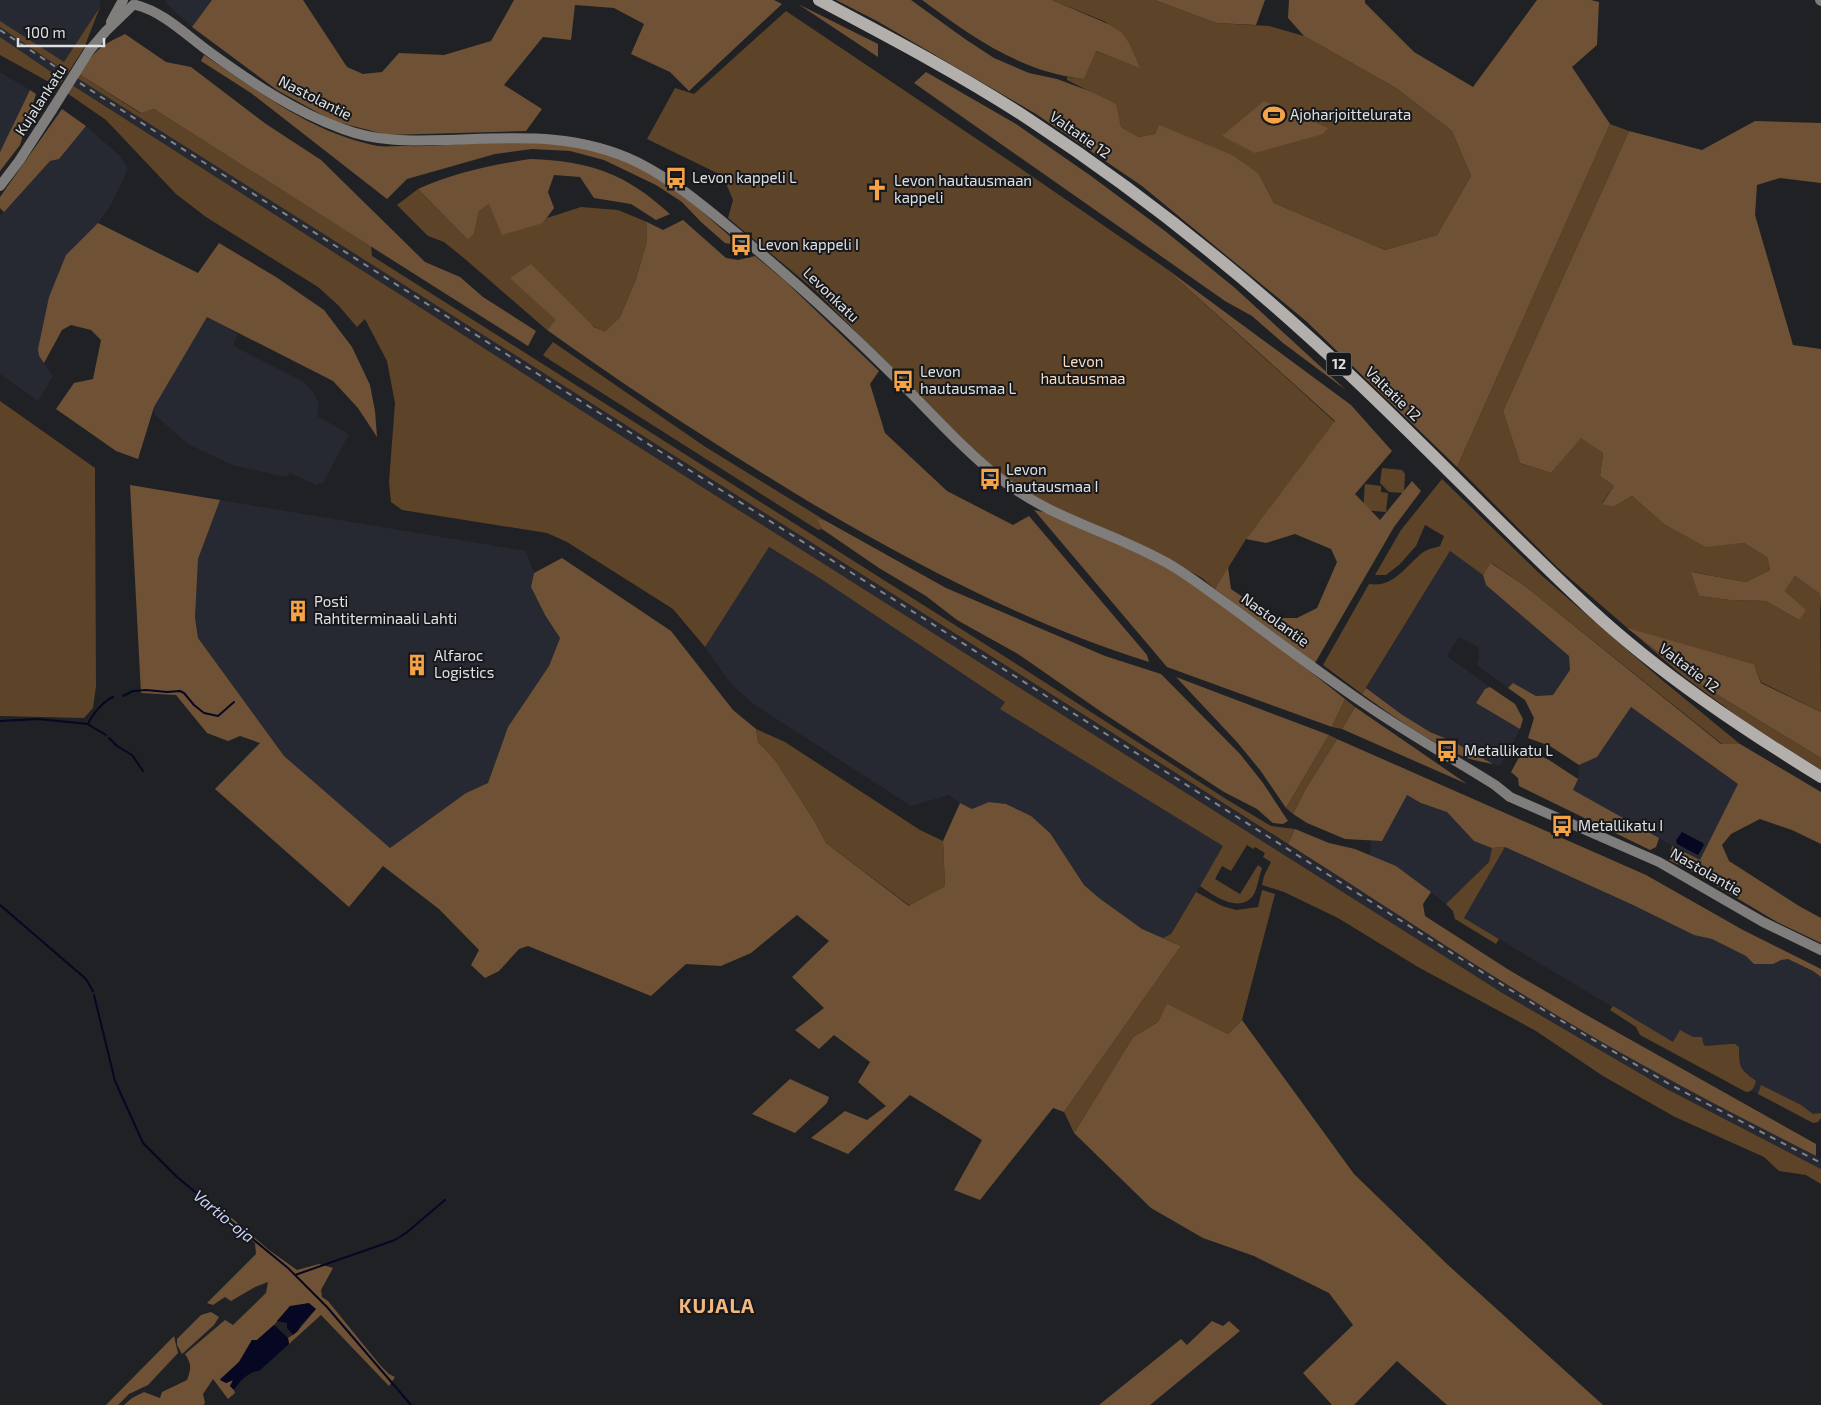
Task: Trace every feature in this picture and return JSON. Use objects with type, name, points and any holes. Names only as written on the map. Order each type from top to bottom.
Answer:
[{"type":"highway","name":"Valtatie 12","points":[[819,0],[921,54],[1030,120],[1136,194],[1182,229],[1262,295],[1316,343],[1590,609],[1684,685],[1773,748],[1821,778]]},
{"type":"main road","name":"Nastolantie","points":[[149,0],[167,20]]},
{"type":"main road","name":"Nastolantie","points":[[132,2],[167,20],[227,64],[283,100],[309,115],[347,131],[384,140],[408,141],[531,137]]},
{"type":"main road","name":"Kujalankatu","points":[[0,185],[19,161],[89,52],[132,2]]},
{"type":"main road","name":"Levonkatu","points":[[531,137],[582,143],[623,156],[659,173],[701,203],[794,281],[974,456],[998,477],[1028,498]]},
{"type":"main road","name":"Nastolantie","points":[[1028,498],[1169,564],[1192,578],[1367,705],[1495,785],[1510,797],[1659,862],[1763,922],[1821,950]]},
{"type":"shaded area","points":[[0,0],[100,0],[100,7],[64,63],[0,21]]},
{"type":"shaded area","points":[[165,0],[212,0],[192,27]]},
{"type":"shaded area","points":[[212,0],[303,0],[347,67],[363,74],[382,72],[399,53],[444,55],[491,41],[514,0],[774,0],[782,4],[689,91],[670,72],[631,54],[644,24],[614,8],[575,5],[571,40],[543,37],[504,85],[542,109],[526,131],[388,135],[333,121],[277,90],[192,27]]},
{"type":"shaded area","points":[[836,0],[911,0],[994,58],[1029,73],[1057,79],[1092,92],[1116,104],[1121,127],[1139,137],[1155,134],[1159,125],[1232,155],[1259,174],[1274,203],[1385,250],[1437,235],[1471,176],[1452,131],[1396,88],[1304,36],[1288,18],[1289,0],[1365,0],[1365,3],[1414,52],[1473,87],[1537,0],[1591,0],[1599,2],[1597,45],[1572,67],[1610,124],[1457,467],[1306,321],[1142,186],[1036,114],[877,21]]},
{"type":"shaded area","points":[[922,0],[1052,0],[1106,23],[1121,32],[1129,43],[1140,68],[1096,51],[1084,79],[1039,69],[998,51]]},
{"type":"shaded area","points":[[1155,0],[1265,0],[1256,25],[1216,23]]},
{"type":"shaded area","points":[[798,4],[878,44],[878,57]]},
{"type":"shaded area","points":[[0,27],[68,73],[63,80],[0,37]]},
{"type":"shaded area","points":[[125,34],[166,62],[191,67],[266,124],[321,160],[425,262],[460,277],[483,297],[536,331],[528,346],[154,109],[141,113],[79,74],[89,59],[99,49]]},
{"type":"shaded area","points":[[204,55],[287,110],[331,132],[354,140],[378,146],[427,146],[506,142],[563,144],[596,151],[619,159],[661,180],[698,208],[735,241],[731,244],[725,243],[682,202],[656,185],[604,160],[570,151],[532,149],[495,154],[407,179],[387,199],[251,93],[201,61]]},
{"type":"shaded area","points":[[0,72],[30,90],[1,150],[0,150]]},
{"type":"shaded area","points":[[926,72],[1016,124],[1091,176],[1165,231],[1235,288],[1346,390],[1283,343],[1252,316],[1225,301],[914,83]]},
{"type":"shaded area","points":[[77,78],[1498,978],[1625,1055],[1821,1159],[1821,1169],[1665,1088],[1504,994],[612,430],[72,85]]},
{"type":"shaded area","points":[[30,90],[36,94],[20,145],[0,171],[0,152]]},
{"type":"shaded area","points":[[1264,101],[1328,128],[1323,134],[1255,153],[1222,136]]},
{"type":"shaded area","points":[[62,109],[86,126],[59,159],[50,161],[4,212],[0,208],[0,197]]},
{"type":"shaded area","points":[[1755,121],[1821,123],[1821,183],[1780,178],[1757,185],[1755,215],[1793,345],[1821,349],[1821,611],[1820,594],[1795,576],[1785,591],[1806,610],[1799,620],[1766,601],[1730,600],[1699,596],[1691,572],[1746,582],[1770,570],[1767,557],[1744,543],[1706,547],[1665,525],[1632,496],[1613,507],[1602,504],[1614,486],[1600,476],[1603,453],[1581,438],[1551,473],[1520,463],[1503,411],[1629,131],[1702,150]]},
{"type":"shaded area","points":[[86,126],[120,156],[128,169],[112,203],[98,223],[66,255],[39,356],[53,376],[38,401],[0,374],[0,216],[50,161],[59,159]]},
{"type":"shaded area","points":[[530,159],[589,166],[606,172],[638,188],[670,214],[656,220],[631,204],[594,198],[580,177],[554,175],[548,192],[554,208],[543,223],[502,235],[489,204],[479,211],[474,234],[468,240],[418,189],[472,170]]},
{"type":"shaded area","points":[[683,220],[726,258],[738,260],[755,256],[784,280],[879,371],[870,384],[885,433],[947,491],[1013,525],[1029,516],[1147,655],[1149,662],[1060,630],[973,591],[888,547],[806,500],[675,417],[547,330],[556,320],[510,278],[531,264],[594,327],[605,332],[620,317],[636,279],[647,241],[647,222],[663,230]]},
{"type":"shaded area","points":[[98,223],[198,273],[219,243],[276,277],[324,310],[352,347],[370,385],[377,437],[358,408],[333,381],[207,317],[154,407],[138,459],[116,451],[56,409],[74,383],[93,379],[101,340],[91,330],[71,325],[62,330],[44,363],[39,356],[38,349],[49,297],[66,255]]},
{"type":"shaded area","points":[[1164,267],[1351,405],[1392,451],[1355,494],[1380,520],[1412,481],[1421,491],[1394,527],[1315,663],[1215,589],[1228,567],[1231,589],[1274,618],[1297,618],[1317,608],[1337,562],[1331,549],[1295,534],[1266,543],[1246,539],[1335,421]]},
{"type":"shaded area","points":[[206,316],[238,334],[234,346],[305,383],[313,392],[319,404],[317,416],[349,434],[323,483],[316,485],[290,473],[286,477],[232,465],[188,444],[155,415],[154,407]]},
{"type":"shaded area","points":[[130,485],[220,500],[198,559],[195,618],[198,638],[284,756],[390,848],[466,793],[488,783],[508,727],[549,666],[560,638],[545,615],[531,587],[534,573],[562,558],[671,631],[733,710],[756,729],[758,742],[775,760],[815,822],[826,843],[909,906],[945,886],[943,841],[960,803],[972,809],[989,802],[1006,804],[1031,816],[1050,833],[1084,885],[1099,898],[1142,929],[1181,946],[1064,1112],[1053,1108],[980,1200],[954,1190],[982,1140],[910,1095],[848,1154],[811,1138],[845,1111],[867,1120],[886,1106],[858,1082],[870,1062],[834,1035],[819,1049],[795,1030],[824,1008],[792,977],[829,941],[797,915],[751,953],[721,966],[686,964],[651,996],[528,946],[519,949],[499,971],[485,978],[471,965],[479,950],[439,909],[383,866],[349,907],[215,789],[260,743],[240,736],[228,741],[207,733],[176,695],[141,693]]},
{"type":"shaded area","points":[[220,500],[526,551],[534,573],[531,587],[545,615],[560,638],[549,666],[508,727],[488,783],[466,793],[390,848],[284,756],[198,638],[195,618],[198,559]]},
{"type":"shaded area","points":[[1034,510],[1053,514],[1167,567],[1267,637],[1345,699],[1332,727],[1167,667]]},
{"type":"shaded area","points":[[817,519],[826,521],[946,588],[1105,656],[1161,674],[1240,754],[1263,783],[1288,821],[1283,824],[1273,823],[1257,809],[1224,792],[1103,713],[1018,654],[957,620],[926,596],[879,568],[822,529]]},
{"type":"shaded area","points":[[768,547],[821,579],[1005,702],[1001,709],[1224,846],[1171,934],[1163,938],[1142,929],[1099,898],[1084,885],[1050,833],[1031,816],[1006,804],[989,802],[972,809],[948,794],[911,806],[752,703],[731,684],[705,647]]},
{"type":"shaded area","points":[[1450,551],[1483,575],[1486,585],[1569,656],[1570,670],[1553,695],[1536,696],[1513,683],[1508,688],[1477,665],[1479,657],[1478,647],[1459,637],[1447,656],[1490,687],[1485,689],[1476,703],[1520,729],[1500,766],[1452,741],[1430,732],[1401,714],[1366,688]]},
{"type":"shaded area","points":[[1491,563],[1525,586],[1721,744],[1740,744],[1821,792],[1821,844],[1792,830],[1760,819],[1731,834],[1722,845],[1729,861],[1821,918],[1821,943],[1777,922],[1693,872],[1669,860],[1672,846],[1700,860],[1738,784],[1631,707],[1597,757],[1579,765],[1550,746],[1528,738],[1534,718],[1525,700],[1508,688],[1513,683],[1536,696],[1553,695],[1570,670],[1569,656],[1486,585],[1483,575]]},
{"type":"shaded area","points":[[1627,628],[1754,664],[1761,683],[1821,712],[1821,758],[1695,681]]},
{"type":"shaded area","points":[[1176,677],[1329,735],[1286,808],[1260,770],[1237,742]]},
{"type":"shaded area","points":[[1490,687],[1515,704],[1523,719],[1520,729],[1476,703],[1485,689]]},
{"type":"shaded area","points":[[1366,688],[1401,714],[1430,732],[1452,741],[1493,764],[1462,756],[1423,735],[1362,694]]},
{"type":"shaded area","points":[[1355,707],[1467,784],[1342,729]]},
{"type":"shaded area","points":[[1631,707],[1738,784],[1700,861],[1572,790],[1578,779],[1579,765],[1597,756]]},
{"type":"shaded area","points":[[1337,739],[1646,875],[1743,930],[1821,969],[1821,977],[1788,959],[1773,964],[1754,964],[1746,956],[1712,939],[1694,935],[1505,847],[1492,848],[1474,841],[1447,812],[1421,803],[1407,795],[1382,841],[1345,839],[1307,823],[1293,814],[1305,790]]},
{"type":"shaded area","points":[[1524,748],[1549,760],[1578,779],[1573,790],[1659,838],[1656,847],[1650,850],[1519,786],[1518,778],[1511,772]]},
{"type":"shaded area","points":[[1406,795],[1447,812],[1492,848],[1489,862],[1446,904],[1431,892],[1370,856],[1371,840],[1382,841]]},
{"type":"shaded area","points":[[1295,829],[1329,843],[1355,849],[1396,866],[1431,892],[1423,904],[1425,916],[1509,970],[1816,1144],[1816,1156],[1633,1059],[1501,981],[1288,844]]},
{"type":"shaded area","points":[[1505,847],[1694,935],[1712,939],[1731,948],[1788,959],[1821,977],[1821,1118],[1818,1122],[1813,1123],[1758,1094],[1464,918]]},
{"type":"shaded area","points":[[1167,1004],[1228,1034],[1242,1020],[1354,1174],[1448,1265],[1603,1405],[1447,1405],[1397,1361],[1354,1405],[1332,1405],[1303,1373],[1353,1325],[1329,1293],[1254,1256],[1203,1238],[1151,1208],[1074,1133],[1133,1037],[1158,1022]]},
{"type":"shaded area","points":[[790,1079],[829,1097],[827,1103],[795,1133],[752,1114]]},
{"type":"shaded area","points":[[227,1214],[269,1250],[297,1270],[319,1264],[333,1268],[321,1290],[322,1297],[328,1301],[380,1365],[395,1377],[389,1386],[321,1315],[289,1344],[288,1338],[299,1329],[316,1309],[290,1306],[274,1325],[257,1340],[252,1340],[239,1362],[220,1379],[226,1383],[234,1380],[230,1386],[235,1393],[228,1399],[213,1379],[203,1394],[205,1403],[203,1405],[124,1405],[132,1398],[144,1392],[160,1398],[162,1392],[187,1380],[190,1367],[185,1354],[225,1320],[233,1325],[266,1293],[268,1282],[231,1301],[225,1297],[213,1305],[207,1303],[256,1254],[255,1243],[224,1216]]},
{"type":"shaded area","points":[[211,1312],[219,1317],[214,1325],[182,1354],[177,1345],[177,1339],[201,1315]]},
{"type":"shaded area","points":[[1212,1321],[1223,1326],[1229,1321],[1240,1331],[1150,1405],[1099,1405],[1181,1339],[1187,1345]]},
{"type":"shaded area","points":[[174,1336],[178,1353],[148,1385],[129,1394],[118,1405],[106,1405]]},
{"type":"green space","name":"Ajoharjoittelurata","points":[[1052,0],[1155,0],[1216,23],[1269,26],[1304,36],[1396,88],[1452,131],[1471,176],[1437,235],[1385,250],[1274,203],[1259,174],[1160,126],[1155,134],[1139,137],[1121,127],[1115,104],[1067,80],[1067,77],[1084,79],[1095,51],[1139,67],[1106,22]]},
{"type":"green space","points":[[100,7],[84,48],[68,73],[0,27],[0,21],[64,62]]},
{"type":"green space","name":"Levon hautausmaa","points":[[786,11],[1164,267],[1335,422],[1246,539],[1215,589],[1202,578],[1171,561],[1100,529],[1030,494],[1002,475],[955,433],[816,291],[728,218],[733,200],[723,176],[647,139],[675,88],[694,94]]},
{"type":"green space","points":[[0,37],[63,80],[58,87],[0,55]]},
{"type":"green space","points":[[79,74],[140,113],[154,109],[371,246],[372,256],[1226,799],[1271,826],[1295,829],[1288,844],[77,78]]},
{"type":"green space","points":[[72,85],[612,430],[1504,994],[1665,1088],[1821,1169],[1821,1184],[1806,1175],[1779,1171],[1764,1157],[1675,1117],[1603,1076],[1536,1031],[1418,967],[1338,918],[1284,892],[1262,885],[1271,862],[1263,857],[1265,853],[1255,847],[1253,849],[1247,845],[1231,871],[1222,866],[1215,879],[1240,894],[1258,865],[1262,868],[1257,888],[1249,900],[1242,903],[1227,902],[1213,894],[1200,886],[1223,846],[1000,709],[1005,702],[821,579],[769,547],[705,647],[673,609],[567,542],[547,533],[402,510],[391,502],[389,482],[395,403],[387,361],[365,319],[357,327],[338,305],[318,287],[206,217],[176,194],[106,120],[67,93]]},
{"type":"green space","points":[[1610,124],[1629,131],[1503,411],[1520,463],[1551,473],[1581,437],[1603,453],[1600,476],[1614,486],[1602,503],[1613,507],[1632,496],[1665,525],[1705,546],[1744,543],[1767,557],[1770,570],[1746,582],[1692,572],[1699,596],[1730,600],[1766,601],[1799,620],[1805,610],[1785,591],[1795,576],[1820,594],[1821,712],[1761,682],[1754,664],[1629,629],[1558,568],[1457,467]]},
{"type":"green space","points":[[418,189],[468,240],[474,234],[479,211],[489,204],[543,223],[547,218],[581,207],[618,210],[647,222],[647,241],[636,279],[620,317],[605,333],[510,277],[557,320],[547,330],[444,242],[428,236],[397,205]]},
{"type":"green space","points":[[553,342],[704,446],[826,521],[818,520],[822,529],[818,530],[550,360],[543,355]]},
{"type":"green space","points":[[0,401],[95,468],[96,686],[93,708],[84,718],[0,716]]},
{"type":"green space","points":[[1382,468],[1402,470],[1405,474],[1404,493],[1389,492],[1380,483]]},
{"type":"green space","points":[[1442,479],[1541,575],[1662,680],[1740,744],[1722,744],[1525,586],[1492,563],[1483,575],[1450,551],[1362,694],[1323,665],[1369,584],[1385,583],[1392,580],[1422,553],[1440,546],[1444,536],[1425,525],[1416,546],[1400,564],[1386,575],[1375,575],[1401,530]]},
{"type":"green space","points":[[1365,484],[1381,486],[1381,492],[1388,493],[1386,512],[1363,510]]},
{"type":"green space","points":[[1634,634],[1695,681],[1821,758],[1821,770],[1747,723],[1683,676]]},
{"type":"green space","points":[[1345,699],[1355,707],[1342,729],[1332,727]]},
{"type":"green space","points":[[756,729],[785,742],[920,830],[943,841],[945,886],[910,906],[826,843],[815,822],[775,760],[758,742]]},
{"type":"green space","points":[[1329,735],[1337,739],[1305,790],[1293,814],[1286,808]]},
{"type":"green space","points":[[1505,847],[1464,918],[1499,939],[1496,944],[1455,919],[1453,911],[1446,904],[1489,862],[1492,848]]},
{"type":"green space","points":[[1262,890],[1275,894],[1242,1020],[1228,1034],[1167,1005],[1158,1022],[1133,1037],[1074,1133],[1064,1112],[1181,946],[1163,938],[1171,934],[1196,892],[1222,906],[1236,910],[1258,907]]},
{"type":"green space","points":[[1613,1006],[1673,1042],[1680,1030],[1693,1037],[1702,1037],[1705,1046],[1735,1044],[1739,1047],[1741,1067],[1756,1081],[1753,1089],[1746,1092],[1640,1035],[1636,1027],[1610,1010]]},
{"type":"green space","points":[[1761,1085],[1801,1105],[1813,1114],[1821,1113],[1821,1118],[1818,1122],[1813,1123],[1758,1094]]},
{"type":"water","points":[[1682,832],[1703,843],[1704,845],[1698,855],[1677,844],[1676,840]]},
{"type":"water","points":[[309,1303],[316,1309],[293,1335],[287,1328],[287,1323],[277,1321],[290,1306]]},
{"type":"water","points":[[274,1325],[288,1338],[289,1344],[259,1371],[251,1373],[244,1378],[234,1390],[230,1386],[233,1380],[226,1383],[220,1380],[239,1362],[252,1340],[257,1340]]},
{"type":"waterway","points":[[123,696],[133,691],[180,691],[204,713],[218,716],[234,702]]},
{"type":"waterway","points":[[0,721],[38,719],[88,724],[98,709],[113,697]]},
{"type":"waterway","points":[[89,725],[106,735]]},
{"type":"waterway","points":[[109,738],[117,746],[132,755],[143,771]]},
{"type":"waterway","name":"Vartio-oja","points":[[0,905],[86,979],[93,991]]},
{"type":"waterway","name":"Vartio-oja","points":[[94,995],[115,1081],[143,1143],[177,1177],[288,1268],[327,1307],[411,1405]]},
{"type":"waterway","points":[[295,1275],[395,1240],[445,1200]]},
{"type":"railway","points":[[0,30],[222,174],[1504,986],[1669,1084],[1821,1163]]},
{"type":"place","name":"Ajoharjoittelurata","points":[[1274,115]]},
{"type":"place","name":"Levon kappeli L","points":[[676,178]]},
{"type":"place","name":"Levon hautausmaan kappeli","points":[[877,190]]},
{"type":"place","name":"Levon kappeli I","points":[[741,245]]},
{"type":"place","name":"Levon hautausmaa L","points":[[903,381]]},
{"type":"place","name":"Levon hautausmaa I","points":[[990,479]]},
{"type":"place","name":"Posti Rahtiterminaali Lahti","points":[[298,611]]},
{"type":"place","name":"Alfaroc Logistics","points":[[417,665]]},
{"type":"place","name":"Metallikatu L","points":[[1447,751]]},
{"type":"place","name":"Metallikatu I","points":[[1562,826]]},
{"type":"district","name":"KUJALA","points":[[717,1306]]}]
